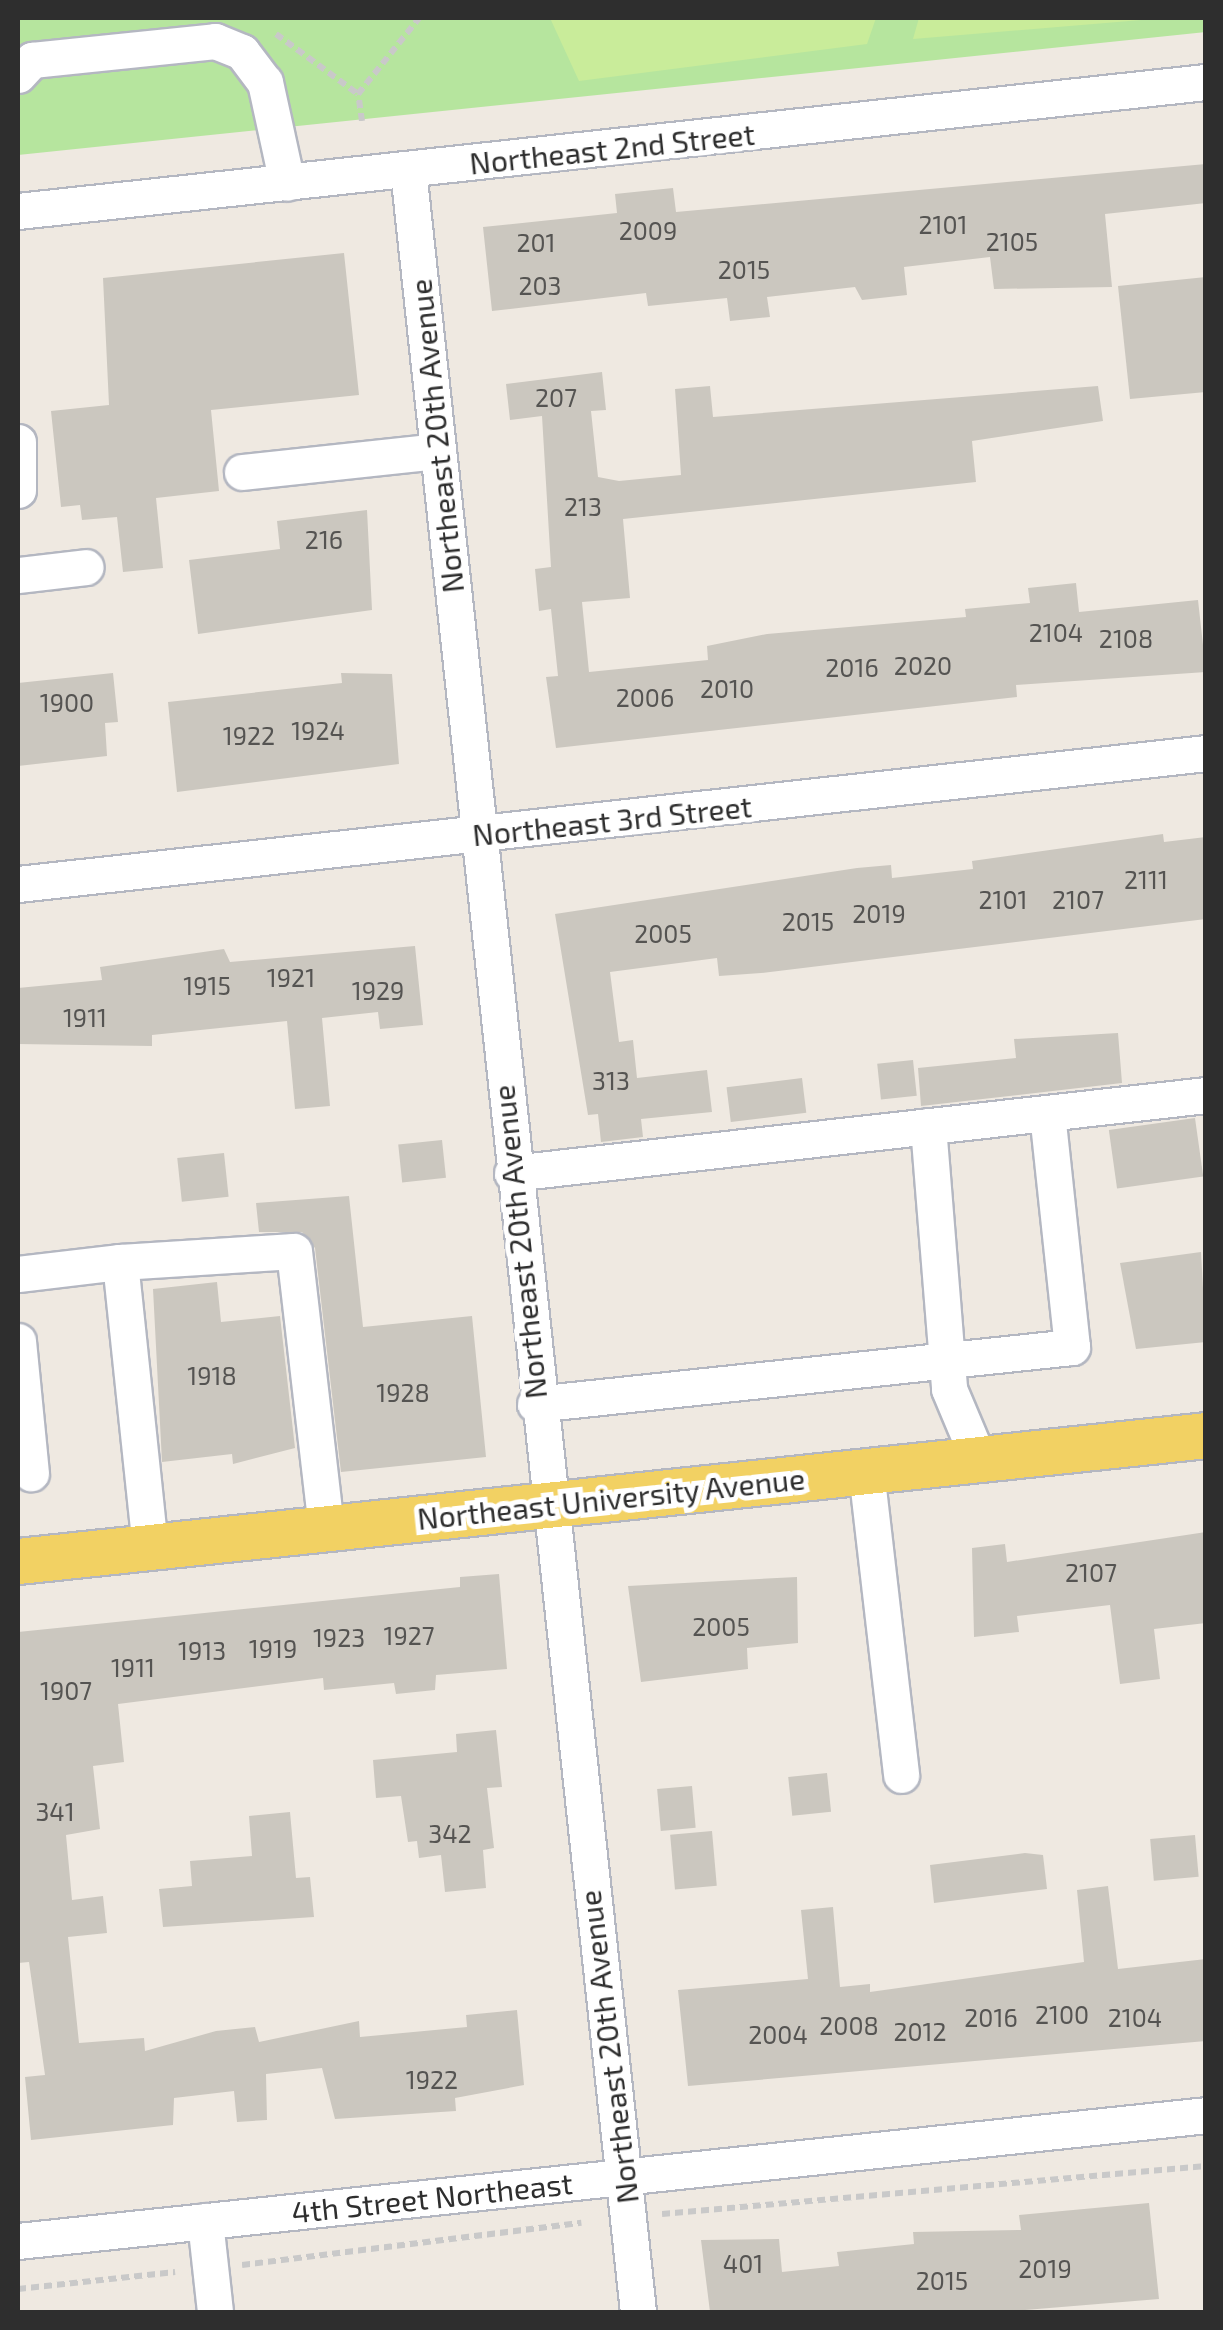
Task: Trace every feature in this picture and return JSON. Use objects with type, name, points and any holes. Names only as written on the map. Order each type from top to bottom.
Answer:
[{"type":"main road","name":"Northeast University Avenue","points":[[18,1561],[1206,1435]]},
{"type":"street","points":[[18,75],[32,60],[215,41],[242,52],[265,82],[288,183]]},
{"type":"street","name":"Northeast 2nd Street","points":[[18,210],[1206,82]]},
{"type":"street","name":"Northeast 20th Avenue","points":[[408,170],[545,1506],[638,2312]]},
{"type":"street","points":[[18,442],[18,490]]},
{"type":"street","points":[[242,472],[438,451]]},
{"type":"street","points":[[18,575],[86,567]]},
{"type":"street","name":"Northeast 3rd Street","points":[[18,884],[1206,753]]},
{"type":"street","points":[[512,1173],[1206,1095]]},
{"type":"street","points":[[535,1404],[1072,1347],[1047,1113]]},
{"type":"street","points":[[928,1126],[947,1360],[978,1458]]},
{"type":"street","points":[[18,1274],[120,1262],[294,1251],[326,1528]]},
{"type":"street","points":[[120,1262],[150,1547]]},
{"type":"street","points":[[18,1341],[32,1473]]},
{"type":"street","points":[[866,1470],[901,1775]]},
{"type":"street","name":"4th Street Northeast","points":[[18,2241],[1206,2115]]},
{"type":"street","points":[[204,2221],[215,2312]]},
{"type":"path","points":[[358,94],[419,18]]},
{"type":"path","points":[[257,20],[358,94],[362,121]]},
{"type":"path","points":[[661,2213],[1206,2166]]},
{"type":"path","points":[[18,2289],[581,2223]]},
{"type":"green space","points":[[18,18],[1205,18],[1206,32],[18,155]]},
{"type":"green space","points":[[550,18],[876,18],[867,44],[579,81]]},
{"type":"green space","points":[[919,18],[1165,18],[913,39]]},
{"type":"building","points":[[1206,164],[1206,203],[1105,214],[1112,287],[994,289],[990,257],[904,267],[907,295],[862,300],[855,287],[767,297],[770,317],[730,321],[727,298],[648,306],[646,293],[492,311],[483,227],[617,213],[615,194],[673,188],[676,212]]},
{"type":"building","points":[[344,253],[359,395],[211,410],[219,491],[156,498],[163,568],[123,572],[117,517],[82,520],[80,505],[61,507],[51,411],[109,405],[103,278]]},
{"type":"building","points":[[1206,277],[1206,392],[1130,399],[1118,286]]},
{"type":"building","points":[[602,372],[606,410],[591,411],[598,477],[619,481],[681,475],[675,389],[710,386],[713,417],[1098,386],[1103,421],[972,441],[976,482],[623,519],[630,598],[582,602],[589,672],[708,660],[707,646],[767,634],[966,617],[965,609],[1030,603],[1028,588],[1076,583],[1079,612],[1198,600],[1206,672],[1016,685],[1017,697],[556,748],[546,677],[558,676],[551,609],[539,611],[535,569],[551,567],[542,416],[510,420],[506,384]]},
{"type":"building","points":[[367,510],[372,610],[198,634],[189,560],[280,549],[277,521]]},
{"type":"building","points":[[113,673],[118,722],[105,723],[107,756],[18,766],[18,683]]},
{"type":"building","points":[[341,673],[392,674],[399,764],[177,792],[168,702],[342,683]]},
{"type":"building","points":[[1163,834],[1164,842],[1206,837],[1206,919],[761,973],[719,976],[717,958],[610,972],[619,1042],[633,1040],[637,1078],[707,1070],[712,1112],[641,1119],[643,1137],[601,1142],[598,1114],[588,1115],[555,914],[857,868],[891,865],[892,878],[973,869],[972,861]]},
{"type":"building","points":[[415,946],[423,1025],[380,1029],[378,1012],[322,1018],[330,1106],[295,1109],[287,1021],[152,1035],[152,1046],[18,1044],[18,988],[102,980],[100,967],[224,949],[230,962]]},
{"type":"building","points":[[1118,1033],[1122,1083],[921,1106],[918,1068],[1016,1058],[1014,1039]]},
{"type":"building","points":[[913,1060],[917,1096],[881,1100],[877,1064]]},
{"type":"building","points":[[802,1078],[806,1113],[731,1122],[727,1087]]},
{"type":"building","points":[[1195,1118],[1203,1176],[1117,1189],[1109,1130]]},
{"type":"building","points":[[442,1140],[446,1178],[402,1182],[398,1145]]},
{"type":"building","points":[[224,1153],[229,1197],[182,1202],[177,1158]]},
{"type":"building","points":[[349,1196],[363,1327],[472,1316],[486,1457],[341,1472],[315,1248],[302,1232],[259,1232],[256,1203]]},
{"type":"building","points":[[1201,1252],[1206,1342],[1136,1349],[1120,1263]]},
{"type":"building","points":[[217,1282],[221,1322],[280,1316],[295,1448],[233,1464],[232,1454],[162,1462],[153,1289]]},
{"type":"building","points":[[1206,1532],[1206,1623],[1154,1629],[1160,1679],[1120,1684],[1110,1605],[1017,1616],[1019,1632],[974,1637],[972,1548],[1005,1544],[1007,1562]]},
{"type":"building","points":[[499,1574],[507,1669],[436,1675],[435,1690],[396,1694],[394,1683],[324,1690],[323,1678],[118,1704],[124,1762],[93,1766],[100,1829],[66,1835],[72,1900],[103,1896],[107,1933],[68,1937],[79,2043],[144,2038],[145,2051],[216,2031],[255,2027],[259,2042],[359,2021],[360,2037],[467,2027],[466,2015],[517,2010],[524,2085],[455,2098],[456,2111],[335,2119],[322,2068],[266,2074],[267,2120],[237,2122],[234,2091],[174,2098],[173,2125],[31,2140],[25,2077],[45,2075],[29,1962],[18,1963],[18,1632],[460,1587],[460,1577]]},
{"type":"building","points":[[797,1577],[798,1643],[747,1648],[748,1669],[641,1682],[628,1586]]},
{"type":"building","points":[[496,1730],[502,1787],[487,1788],[494,1848],[483,1850],[486,1888],[445,1892],[441,1855],[419,1858],[417,1841],[408,1842],[401,1796],[376,1798],[373,1760],[457,1752],[456,1734]]},
{"type":"building","points":[[827,1773],[831,1812],[792,1816],[788,1777]]},
{"type":"building","points":[[692,1786],[696,1828],[661,1831],[657,1789]]},
{"type":"building","points":[[290,1812],[296,1878],[310,1877],[314,1917],[163,1927],[159,1889],[192,1886],[190,1861],[252,1856],[249,1816]]},
{"type":"building","points":[[712,1831],[717,1886],[675,1889],[670,1835]]},
{"type":"building","points":[[1195,1835],[1199,1877],[1154,1881],[1150,1839]]},
{"type":"building","points":[[1025,1853],[1043,1855],[1047,1889],[934,1903],[930,1865]]},
{"type":"building","points":[[1108,1886],[1118,1969],[1206,1959],[1206,2041],[688,2086],[678,1990],[808,1979],[801,1910],[833,1907],[840,1987],[870,1984],[870,1992],[1084,1962],[1077,1890]]},
{"type":"building","points":[[1149,2203],[1159,2299],[1000,2312],[710,2312],[701,2240],[779,2239],[782,2272],[839,2266],[837,2252],[914,2244],[913,2232],[1021,2230],[1019,2215]]}]
